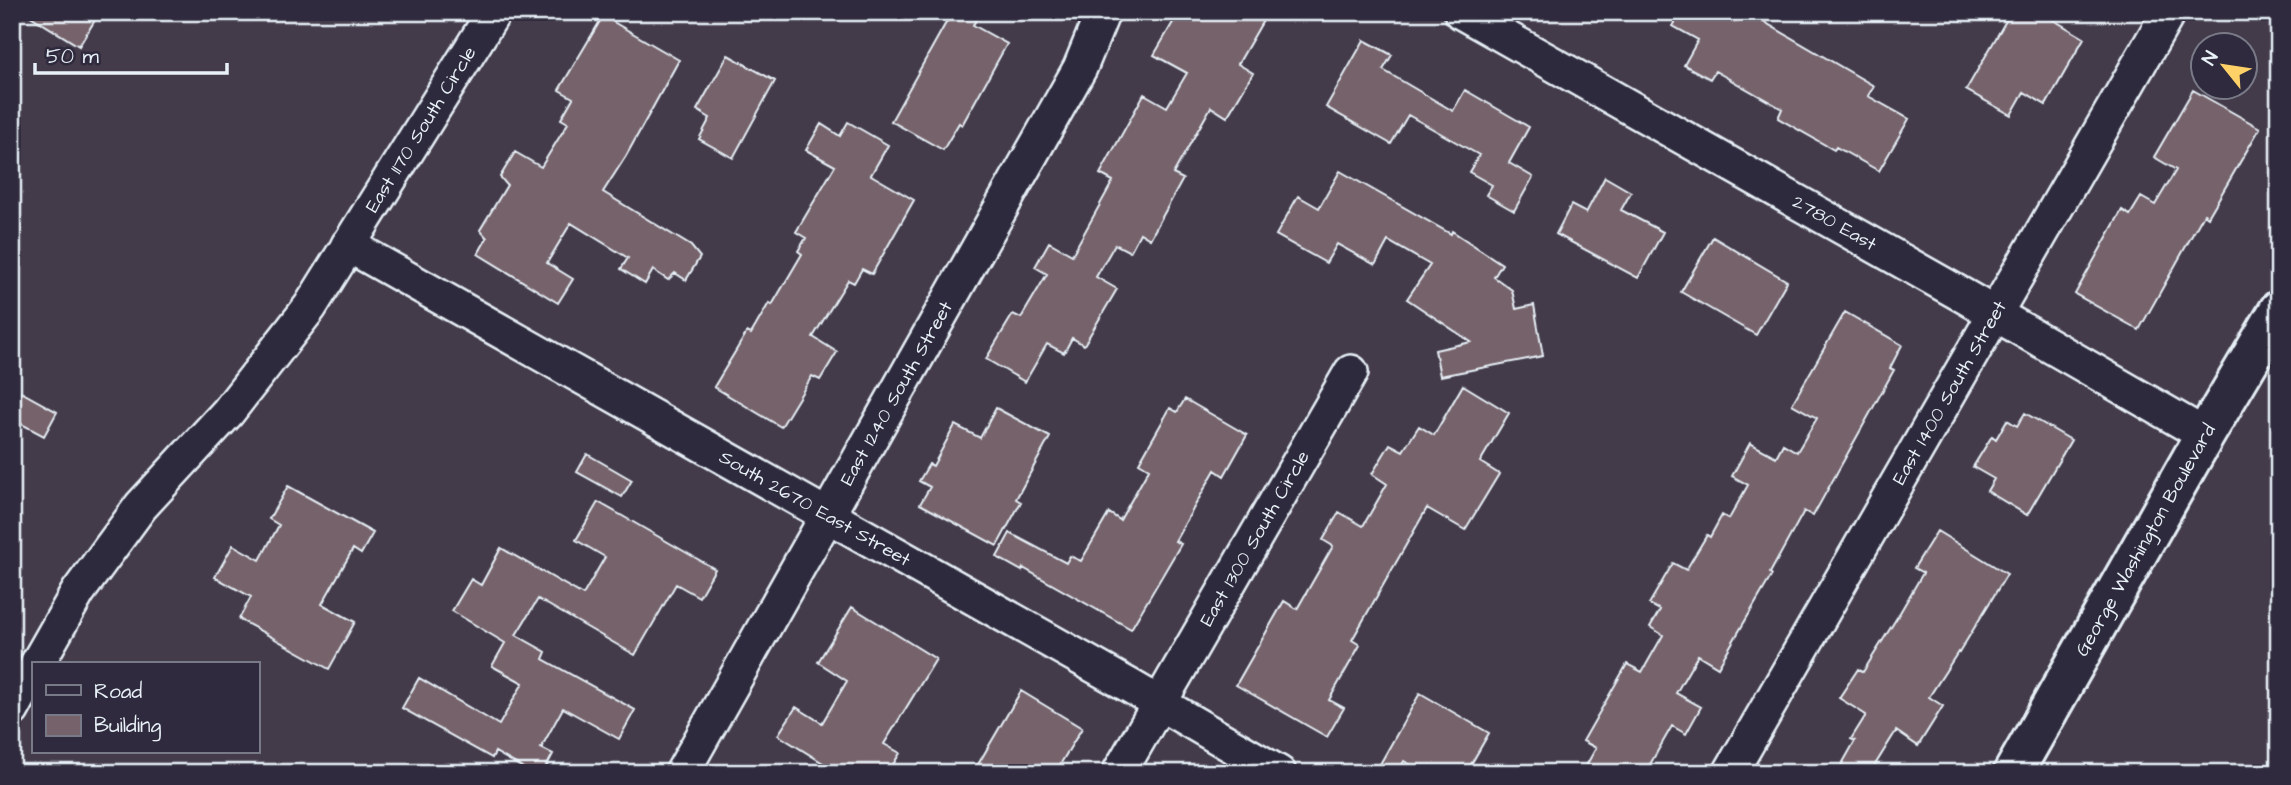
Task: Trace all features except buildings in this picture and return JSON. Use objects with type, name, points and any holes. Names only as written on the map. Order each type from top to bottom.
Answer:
[{"type":"main road","name":"George Washington Boulevard","points":[[2013,773],[2279,310]]},
{"type":"street","name":"East 1170 South Circle","points":[[38,662],[78,592],[133,516],[228,412],[310,307],[494,12]]},
{"type":"street","name":"East 1240 South Street","points":[[682,773],[1080,68],[1103,12]]},
{"type":"street","name":"East 1400 South Street","points":[[1730,773],[2162,15]]},
{"type":"street","name":"2780 East","points":[[1475,16],[2205,435]]},
{"type":"street","name":"South 2670 East Street","points":[[348,246],[1279,773]]},
{"type":"street","name":"East 1300 South Circle","points":[[1119,773],[1351,372]]},
{"type":"street","points":[[12,710],[32,674]]}]
